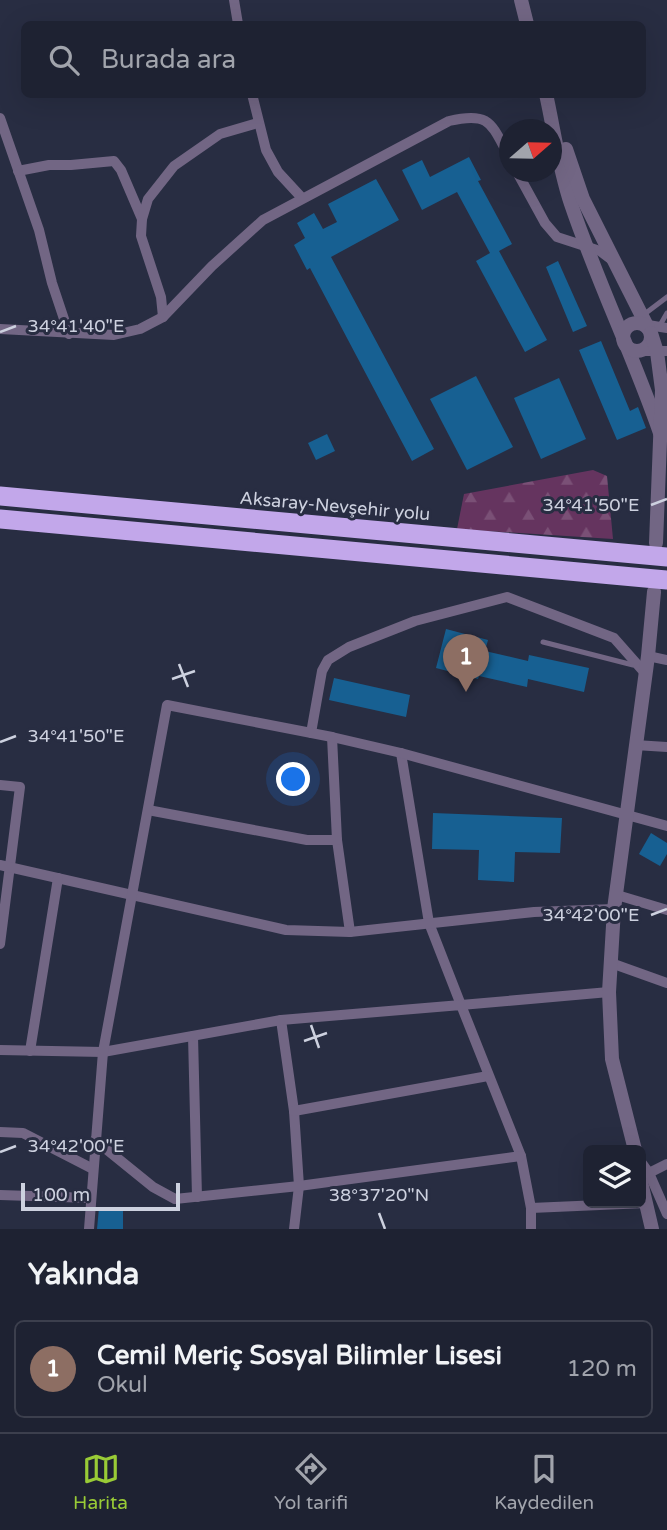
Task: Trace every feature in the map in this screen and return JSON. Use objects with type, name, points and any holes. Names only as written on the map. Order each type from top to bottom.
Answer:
[{"type":"highway","name":"Aksaray-Nevşehir yolu","points":[[0,496],[662,550]]},
{"type":"highway","points":[[0,519],[660,586]]},
{"type":"street","points":[[234,0],[238,21]]},
{"type":"street","points":[[521,0],[526,21]]},
{"type":"street","points":[[253,98],[266,150],[278,172],[302,198]]},
{"type":"street","points":[[548,98],[569,201],[644,386],[660,433]]},
{"type":"street","points":[[548,98],[583,199],[650,334],[662,390],[662,550]]},
{"type":"street","points":[[0,330],[114,335],[140,329],[163,317],[212,266],[263,220],[302,198],[449,121],[470,116],[485,119],[499,139]]},
{"type":"street","points":[[0,118],[39,230],[52,283],[69,334]]},
{"type":"street","points":[[163,317],[161,297],[141,236],[142,219],[148,199],[174,166],[220,134],[258,124]]},
{"type":"street","points":[[18,171],[49,165],[114,161],[121,170],[142,219]]},
{"type":"street","points":[[522,182],[545,223],[556,237],[600,251],[612,260]]},
{"type":"street","points":[[624,342],[630,349],[650,334]]},
{"type":"street","points":[[634,1145],[612,1059],[609,992],[626,814],[644,672],[660,586]]},
{"type":"street","points":[[312,733],[322,671],[327,660],[349,647],[415,621],[507,597],[614,638],[644,672]]},
{"type":"street","points":[[648,656],[667,660]]},
{"type":"street","points":[[89,1229],[103,1052],[167,705],[401,753],[667,826]]},
{"type":"street","points":[[332,737],[337,840],[350,932]]},
{"type":"street","points":[[635,745],[667,747]]},
{"type":"street","points":[[401,753],[429,923],[521,1156],[531,1208],[531,1229]]},
{"type":"street","points":[[0,785],[20,787],[5,865],[0,944]]},
{"type":"street","points":[[148,810],[307,840],[337,840]]},
{"type":"street","points":[[5,865],[286,930],[350,932],[616,902],[667,910]]},
{"type":"street","points":[[30,1051],[58,878]]},
{"type":"street","points":[[611,963],[667,983]]},
{"type":"street","points":[[0,1050],[103,1052],[281,1020],[609,992]]},
{"type":"street","points":[[281,1020],[294,1111],[299,1186],[294,1229]]},
{"type":"street","points":[[193,1036],[197,1197]]},
{"type":"street","points":[[294,1111],[488,1076]]},
{"type":"street","points":[[0,1132],[23,1133],[93,1169]]},
{"type":"street","points":[[95,1140],[153,1187],[176,1199],[299,1186],[521,1156]]},
{"type":"street","points":[[646,1176],[667,1164]]},
{"type":"street","points":[[646,1179],[667,1214]]},
{"type":"street","points":[[0,1195],[91,1198]]},
{"type":"street","points":[[646,1203],[652,1229]]},
{"type":"street","points":[[531,1208],[583,1206]]},
{"type":"lane","points":[[650,334],[667,297]]},
{"type":"lane","points":[[650,334],[667,313]]},
{"type":"lane","points":[[543,642],[628,662],[644,672]]},
{"type":"green space","points":[[593,470],[607,476],[613,539],[457,529],[464,494]]},
{"type":"building","points":[[469,157],[481,180],[478,181],[512,244],[499,251],[547,340],[525,352],[476,261],[490,253],[457,192],[422,210],[402,170],[422,160],[430,177]]},
{"type":"building","points":[[376,179],[399,220],[331,257],[434,449],[412,461],[310,268],[307,270],[294,245],[305,238],[297,223],[314,213],[323,229],[337,222],[328,204]]},
{"type":"building","points":[[558,261],[587,326],[573,332],[546,267]]},
{"type":"building","points":[[601,341],[630,411],[638,407],[646,428],[617,440],[579,350]]},
{"type":"building","points":[[476,376],[513,447],[467,470],[430,399]]},
{"type":"building","points":[[559,378],[586,439],[541,459],[514,398]]},
{"type":"building","points":[[327,434],[335,451],[316,460],[308,443]]},
{"type":"building","points":[[446,629],[488,640],[485,651],[528,661],[529,655],[589,668],[584,692],[528,679],[527,687],[479,676],[478,679],[436,668]]},
{"type":"building","points":[[334,678],[410,695],[406,717],[329,700]]},
{"type":"building","points":[[433,813],[562,818],[560,853],[515,852],[514,882],[478,880],[479,850],[432,849]]},
{"type":"building","points":[[651,833],[667,843],[667,854],[660,866],[639,854]]},
{"type":"building","points":[[99,1208],[123,1208],[123,1229],[97,1229]]},
{"type":"place","name":"Cemil Meriç Sosyal Bilimler Lisesi","points":[[466,692]]}]
